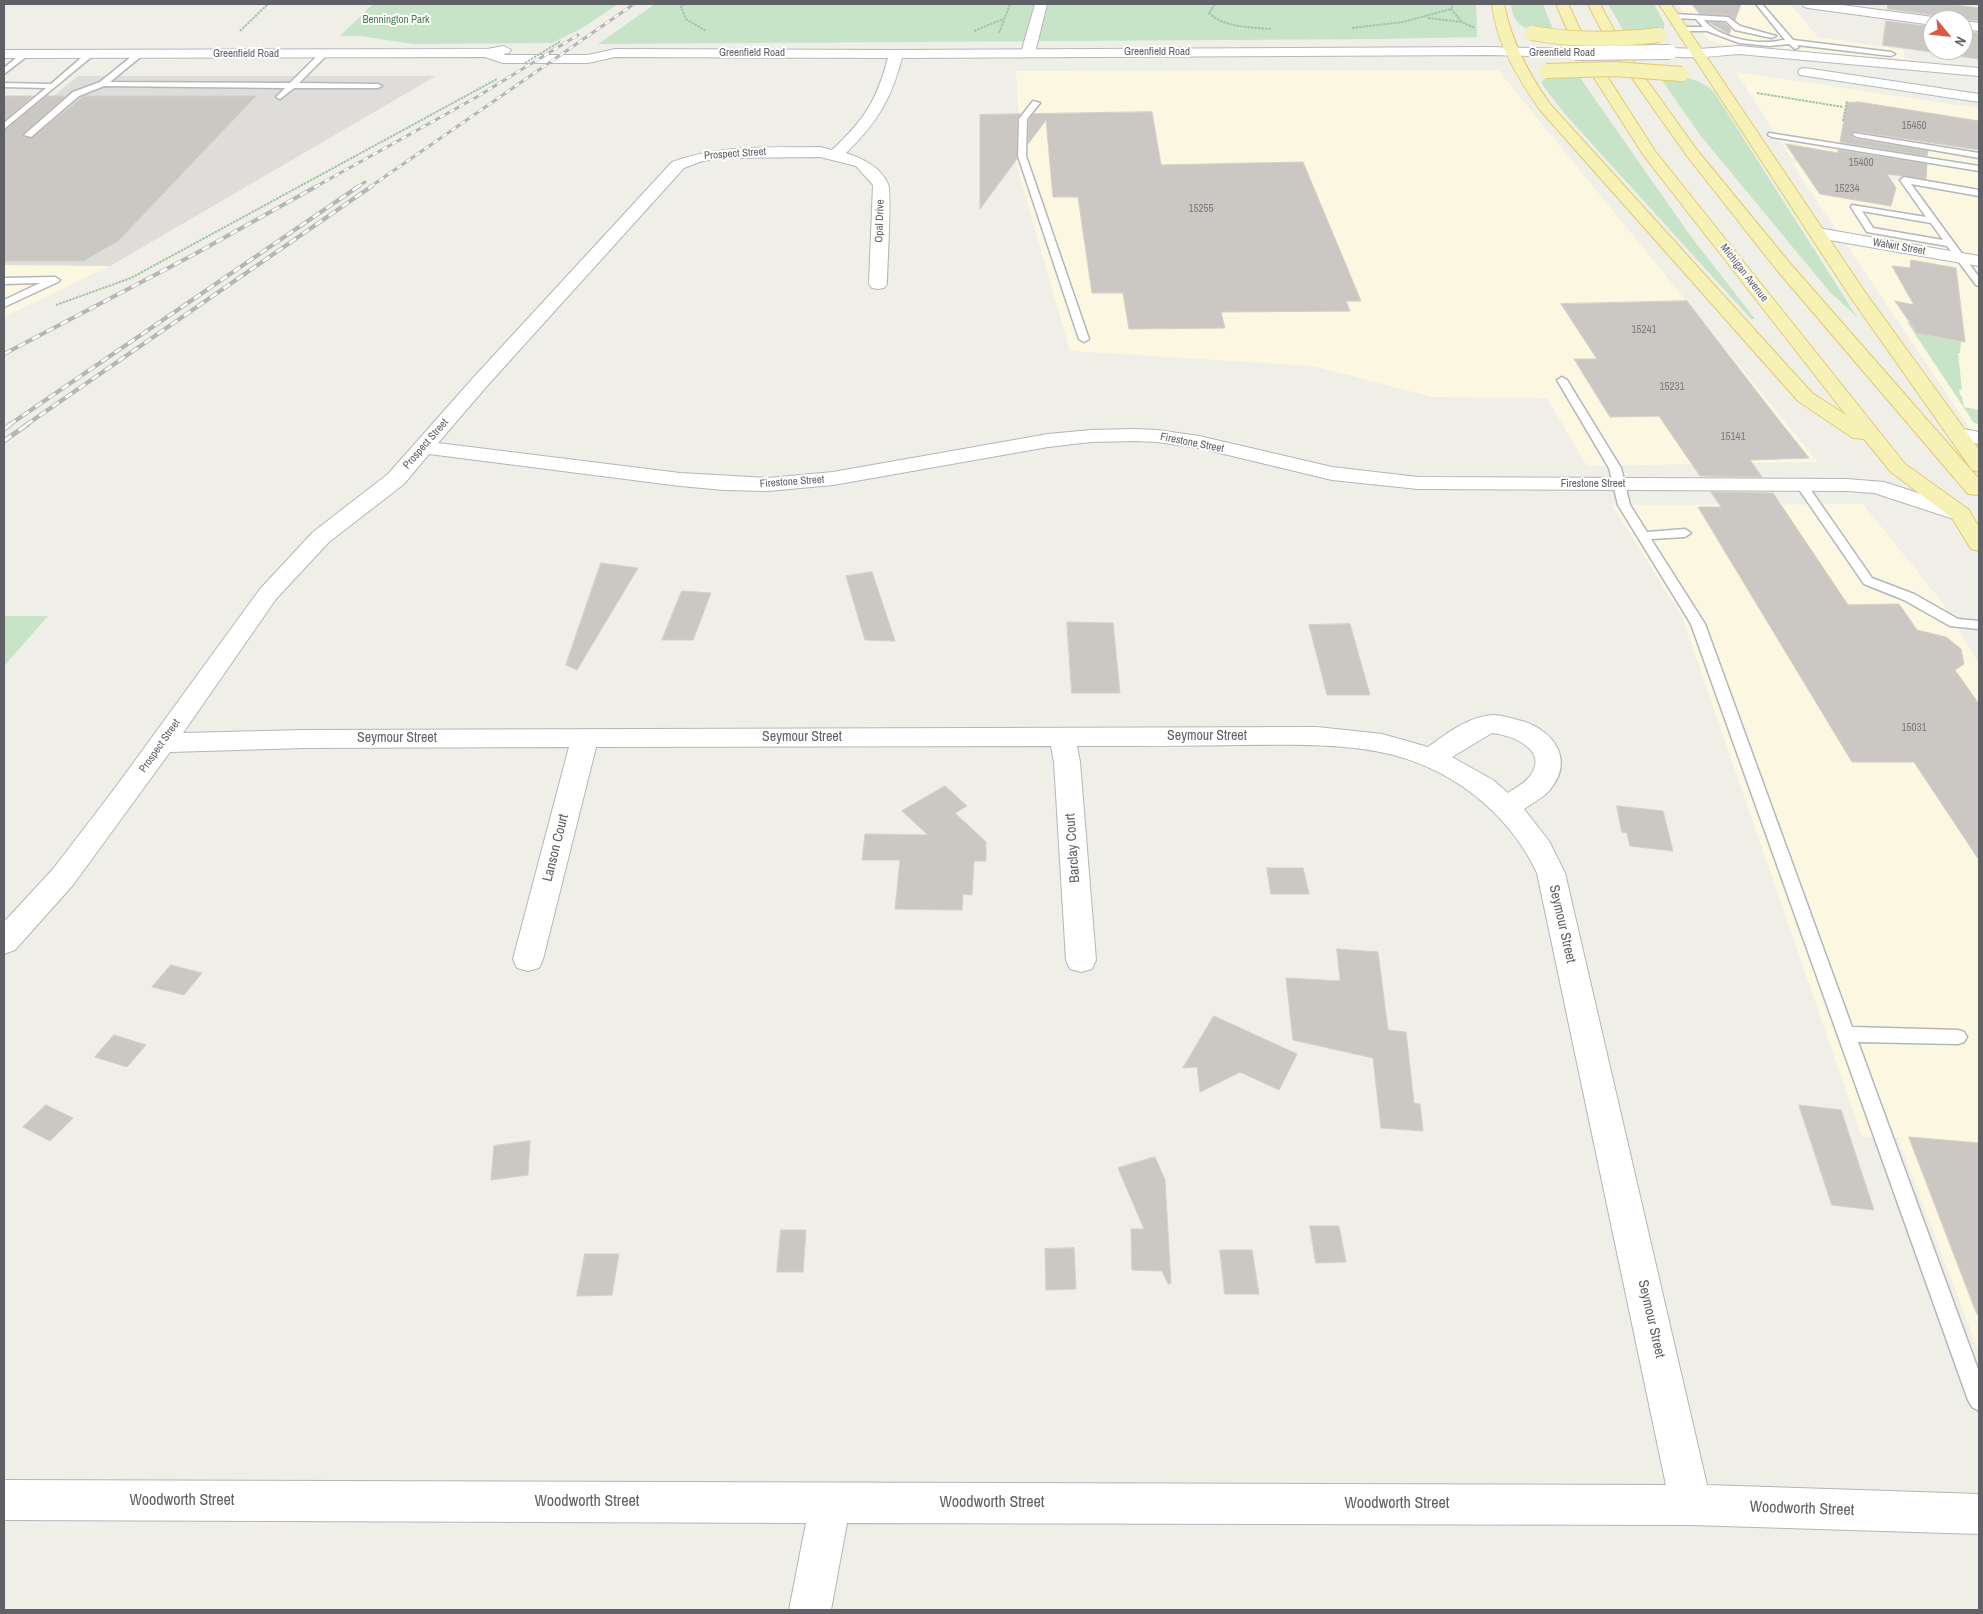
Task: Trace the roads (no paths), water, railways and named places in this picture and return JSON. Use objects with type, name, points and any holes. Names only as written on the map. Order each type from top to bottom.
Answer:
[{"type":"main road","points":[[1498,4],[1500,19],[1512,52],[1545,107],[1805,397],[1882,449]]},
{"type":"main road","name":"Michigan Avenue","points":[[1562,4],[1582,48],[1649,153],[1898,468],[1972,529]]},
{"type":"main road","points":[[1594,4],[1617,47],[1692,153],[1782,265],[1977,487],[1972,529]]},
{"type":"main road","points":[[1665,4],[1858,295],[1979,466]]},
{"type":"main road","points":[[1500,19],[1523,30],[1564,37],[1636,38],[1682,29]]},
{"type":"main road","points":[[1525,76],[1566,69],[1646,70],[1692,76],[1719,83]]},
{"type":"street","points":[[1028,53],[1041,4]]},
{"type":"street","points":[[1808,4],[1923,20]]},
{"type":"street","name":"Greenfield Road","points":[[1699,53],[1743,39],[1801,54],[1979,72]]},
{"type":"street","name":"Greenfield Road","points":[[4,54],[488,53],[503,59],[588,59],[615,53],[1670,52],[1699,53],[1729,62],[1772,67]]},
{"type":"street","points":[[835,155],[860,133],[877,111],[888,86],[896,54]]},
{"type":"street","points":[[1816,73],[1810,64],[1817,60],[1837,57]]},
{"type":"street","points":[[1789,69],[1979,98]]},
{"type":"street","name":"Prospect Street","points":[[4,942],[63,877],[125,795],[268,594],[321,536],[396,479],[678,165],[699,157],[723,153],[804,151],[835,155]]},
{"type":"street","name":"Opal Drive","points":[[835,155],[861,163],[881,185],[878,284]]},
{"type":"street","name":"Walwit Street","points":[[1818,234],[1957,251],[1979,261]]},
{"type":"street","points":[[1958,434],[1979,438]]},
{"type":"street","name":"Firestone Street","points":[[423,448],[690,482],[754,484],[787,483],[853,476],[1066,437],[1138,435],[1192,441],[1302,468],[1366,479],[1418,483],[1802,485],[1876,488],[1972,529]]},
{"type":"street","points":[[1431,758],[1470,732],[1492,724],[1517,727],[1536,737],[1546,750],[1548,764],[1543,777],[1540,783],[1506,807]]},
{"type":"street","name":"Seymour Street","points":[[162,743],[304,739],[1317,736],[1355,738],[1383,743],[1431,758],[1463,774],[1497,798],[1533,838],[1546,860],[1681,1454],[1690,1505]]},
{"type":"street","name":"Barclay Court","points":[[1062,737],[1066,762],[1080,960]]},
{"type":"street","name":"Lanson Court","points":[[528,959],[585,738]]},
{"type":"street","name":"Woodworth Street","points":[[4,1500],[1690,1505],[1979,1514]]},
{"type":"street","points":[[810,1610],[830,1502]]},
{"type":"lane","points":[[1759,4],[1801,54]]},
{"type":"lane","points":[[1674,16],[1728,19],[1738,28],[1743,39]]},
{"type":"lane","points":[[1699,18],[1710,29]]},
{"type":"lane","points":[[1727,28],[1738,28]]},
{"type":"lane","points":[[1682,29],[1710,29],[1743,39],[1769,44],[1791,42],[1891,54]]},
{"type":"lane","points":[[1743,39],[1769,35],[1782,42]]},
{"type":"lane","points":[[4,72],[26,54]]},
{"type":"lane","points":[[4,127],[91,54]]},
{"type":"lane","points":[[28,136],[76,94],[103,84],[140,54]]},
{"type":"lane","points":[[280,97],[326,54]]},
{"type":"lane","points":[[103,84],[378,86]]},
{"type":"lane","points":[[4,85],[52,86]]},
{"type":"lane","points":[[1036,103],[1023,119],[1022,156],[1084,339]]},
{"type":"lane","points":[[1772,135],[1979,169]]},
{"type":"lane","points":[[1858,135],[1979,156]]},
{"type":"lane","points":[[1979,193],[1904,180],[1979,282]]},
{"type":"lane","points":[[1935,221],[1855,207],[1870,230],[1957,251]]},
{"type":"lane","points":[[4,281],[55,280],[4,304]]},
{"type":"lane","points":[[1562,380],[1615,468],[1624,505],[1698,624],[1979,1400]]},
{"type":"lane","points":[[1802,485],[1868,581],[1909,598],[1955,623],[1979,625]]},
{"type":"lane","points":[[1643,536],[1685,533]]},
{"type":"lane","points":[[1847,1034],[1958,1037]]},
{"type":"railway","points":[[370,187],[634,4]]},
{"type":"railway","points":[[315,187],[475,98],[578,35]]},
{"type":"railway","points":[[357,187],[365,182]]},
{"type":"railway","points":[[4,354],[193,255],[317,186]]},
{"type":"railway","points":[[9,425],[359,186]]},
{"type":"railway","points":[[26,425],[372,186]]},
{"type":"railway","points":[[4,429],[11,424]]},
{"type":"railway","points":[[4,441],[28,424]]},
{"type":"park label","name":"Bennington Park","points":[[396,20]]}]
